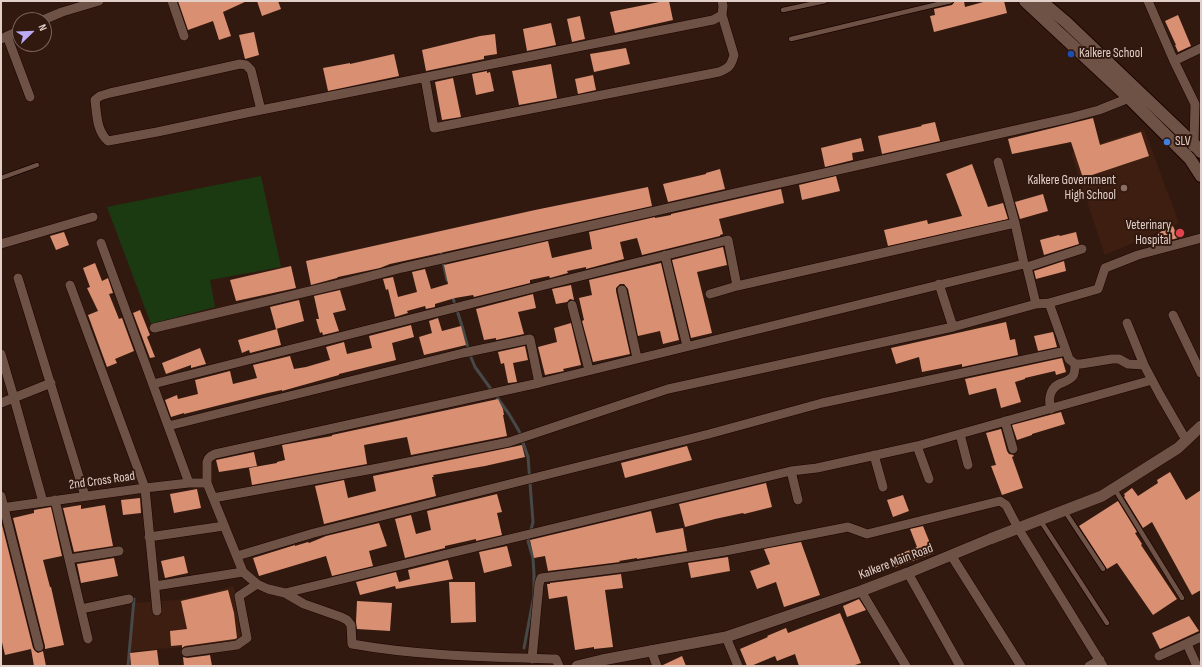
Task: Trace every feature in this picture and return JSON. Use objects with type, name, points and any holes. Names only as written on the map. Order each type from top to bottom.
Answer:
[{"type":"main road","points":[[1025,1],[1129,98],[1190,159],[1201,176]]},
{"type":"main road","points":[[1041,1],[1066,22],[1198,148]]},
{"type":"street","points":[[52,16],[99,1]]},
{"type":"street","points":[[172,1],[184,36]]},
{"type":"street","points":[[425,78],[434,128],[719,72],[728,68],[734,55],[722,15],[722,1]]},
{"type":"street","points":[[1148,1],[1174,62],[1195,104],[1198,124],[1198,148],[1190,159]]},
{"type":"street","points":[[261,110],[251,70],[246,64],[240,64],[110,93],[100,96],[95,100],[99,129],[108,141],[713,20],[722,15]]},
{"type":"street","points":[[4,37],[30,97]]},
{"type":"street","points":[[1174,62],[1201,48]]},
{"type":"street","points":[[154,328],[410,266],[1069,118],[1098,110],[1129,98]]},
{"type":"street","points":[[998,162],[1036,304]]},
{"type":"street","points":[[1,244],[93,217]]},
{"type":"street","points":[[710,294],[737,286],[1015,223]]},
{"type":"street","points":[[213,498],[373,469],[509,442],[668,389],[953,327],[1036,304],[1049,303],[1098,289],[1105,268],[1138,255],[1201,238]]},
{"type":"street","points":[[153,384],[728,240],[737,286]]},
{"type":"street","points":[[101,243],[189,483]]},
{"type":"street","points":[[559,666],[556,660],[461,656],[386,650],[352,644],[350,625],[347,620],[304,604],[285,593],[268,589],[257,584],[243,572],[207,483],[208,459],[215,454],[539,382],[939,284],[1025,265],[1082,249]]},
{"type":"street","points":[[665,256],[687,346]]},
{"type":"street","points":[[18,278],[85,496]]},
{"type":"street","points":[[939,284],[953,327]]},
{"type":"street","points":[[70,285],[145,488],[157,611]]},
{"type":"street","points":[[622,290],[637,358]]},
{"type":"street","points":[[1049,303],[1069,359],[1075,364],[1112,358],[1119,359],[1128,364],[1144,365]]},
{"type":"street","points":[[572,305],[589,370]]},
{"type":"street","points":[[1173,315],[1201,373]]},
{"type":"street","points":[[1127,323],[1144,365],[1186,440]]},
{"type":"street","points":[[168,426],[456,354],[530,339],[539,382]]},
{"type":"street","points":[[237,556],[314,533],[710,434],[822,403],[1066,351]]},
{"type":"street","points":[[1,354],[43,502]]},
{"type":"street","points":[[1051,409],[1049,397],[1052,390],[1058,385],[1068,381],[1074,375],[1075,364]]},
{"type":"street","points":[[285,593],[792,471],[817,468],[874,454],[917,446],[1152,380]]},
{"type":"street","points":[[1,403],[51,383]]},
{"type":"street","points":[[1005,422],[1013,449]]},
{"type":"street","name":"Kalkere Main Road","points":[[577,666],[726,636],[861,591],[908,573],[1018,528],[1102,496],[1178,448],[1201,426]]},
{"type":"street","points":[[960,434],[968,465]]},
{"type":"street","points":[[917,446],[929,479]]},
{"type":"street","points":[[874,454],[883,487]]},
{"type":"street","points":[[792,471],[798,500]]},
{"type":"street","name":"2nd Cross Road","points":[[3,508],[145,488],[189,483],[207,483]]},
{"type":"street","points":[[1,496],[39,647]]},
{"type":"street","points":[[55,500],[88,639]]},
{"type":"street","points":[[532,659],[539,584],[541,578],[628,567],[725,551],[848,527],[867,534],[1000,501],[1006,505],[1018,528],[1102,663],[1090,666]]},
{"type":"street","points":[[149,537],[224,526]]},
{"type":"street","points":[[69,559],[119,551]]},
{"type":"street","points":[[951,555],[1021,666]]},
{"type":"street","points":[[155,586],[243,572]]},
{"type":"street","points":[[908,573],[960,666]]},
{"type":"street","points":[[186,652],[237,645],[248,638],[239,596],[257,584]]},
{"type":"street","points":[[861,591],[906,666]]},
{"type":"street","points":[[81,609],[129,599]]},
{"type":"street","points":[[726,636],[738,666]]},
{"type":"street","points":[[1159,656],[1201,637]]},
{"type":"street","points":[[1187,644],[1196,666]]},
{"type":"street","points":[[651,650],[657,666]]},
{"type":"lane","points":[[783,10],[826,1]]},
{"type":"lane","points":[[790,39],[951,1]]},
{"type":"lane","points":[[1,178],[37,165]]},
{"type":"lane","points":[[1114,488],[1182,598]]},
{"type":"lane","points":[[1064,510],[1103,569]]},
{"type":"lane","points":[[1040,520],[1107,623]]},
{"type":"shaded area","name":"Kalkere Government High School","points":[[1144,129],[1179,223],[1105,255],[1071,153]]},
{"type":"shaded area","points":[[234,586],[242,643],[131,651],[134,603],[176,600],[198,596]]},
{"type":"green space","points":[[261,176],[281,267],[210,280],[215,307],[151,324],[107,207]]},
{"type":"building","points":[[178,1],[247,1],[223,12],[231,36],[219,40],[213,21],[188,30]]},
{"type":"building","points":[[257,1],[278,1],[281,9],[262,16]]},
{"type":"building","points":[[669,1],[673,20],[615,33],[610,12]]},
{"type":"building","points":[[955,1],[964,1],[965,7],[987,1],[1004,1],[1007,13],[934,32],[930,16],[935,15],[934,9],[952,5]]},
{"type":"building","points":[[1178,15],[1191,46],[1178,52],[1165,21]]},
{"type":"building","points":[[580,16],[585,39],[572,42],[567,19]]},
{"type":"building","points":[[551,23],[556,45],[527,51],[523,29]]},
{"type":"building","points":[[254,32],[259,55],[245,59],[239,35]]},
{"type":"building","points":[[495,34],[497,54],[484,56],[484,59],[426,71],[422,50],[480,36]]},
{"type":"building","points":[[626,48],[630,64],[594,72],[590,54]]},
{"type":"building","points":[[394,54],[399,76],[328,91],[323,68],[350,64]]},
{"type":"building","points":[[551,64],[557,98],[519,105],[512,71]]},
{"type":"building","points":[[487,71],[487,73],[490,72],[494,91],[476,95],[472,74]]},
{"type":"building","points":[[593,75],[596,90],[578,94],[575,79]]},
{"type":"building","points":[[453,78],[461,117],[442,120],[435,82]]},
{"type":"building","points":[[1093,118],[1100,145],[1141,132],[1149,156],[1083,178],[1071,142],[1012,154],[1008,139]]},
{"type":"building","points":[[935,122],[940,141],[882,154],[878,136]]},
{"type":"building","points":[[861,138],[864,151],[852,153],[853,160],[825,167],[821,148]]},
{"type":"building","points":[[972,164],[988,207],[1003,203],[1008,219],[888,246],[884,230],[927,220],[928,224],[962,216],[946,174]]},
{"type":"building","points":[[720,169],[725,189],[668,202],[663,184],[706,174]]},
{"type":"building","points":[[836,176],[840,191],[802,200],[799,185]]},
{"type":"building","points":[[648,187],[652,206],[390,264],[380,268],[338,277],[311,285],[306,261],[535,210]]},
{"type":"building","points":[[781,189],[784,203],[719,219],[723,234],[720,236],[642,255],[637,238],[620,242],[624,259],[586,269],[586,267],[567,271],[568,273],[550,278],[549,276],[530,280],[530,283],[474,297],[473,295],[455,298],[435,304],[435,307],[426,309],[425,306],[407,311],[408,313],[395,317],[388,289],[386,290],[383,279],[393,277],[398,297],[417,292],[412,272],[425,269],[431,289],[448,284],[444,265],[548,241],[552,258],[592,249],[589,232],[655,217],[671,215]]},
{"type":"building","points":[[1043,194],[1048,211],[1020,219],[1015,202]]},
{"type":"building","points":[[1173,226],[1178,238],[1162,242],[1158,233]]},
{"type":"building","points":[[64,232],[69,245],[56,250],[50,236]]},
{"type":"building","points":[[1076,232],[1079,244],[1044,255],[1040,240]]},
{"type":"building","points":[[723,247],[727,265],[697,272],[712,333],[691,338],[672,260]]},
{"type":"building","points":[[1064,261],[1066,271],[1036,279],[1034,271]]},
{"type":"building","points":[[95,263],[102,281],[108,278],[113,293],[109,294],[119,319],[122,318],[134,351],[115,359],[117,363],[107,367],[88,315],[98,311],[87,288],[90,287],[83,268]]},
{"type":"building","points":[[661,263],[679,340],[663,344],[660,331],[638,336],[628,289],[624,284],[620,284],[616,288],[616,291],[630,354],[593,362],[582,321],[584,320],[579,298],[592,295],[589,280]]},
{"type":"building","points":[[291,266],[296,288],[236,301],[230,280]]},
{"type":"building","points":[[571,285],[574,300],[570,299],[567,302],[556,304],[552,289]]},
{"type":"building","points":[[340,290],[346,310],[333,313],[339,331],[323,335],[322,332],[320,333],[316,319],[319,319],[314,296]]},
{"type":"building","points":[[533,294],[536,308],[518,312],[524,334],[496,340],[496,338],[484,340],[476,309]]},
{"type":"building","points":[[299,300],[304,321],[276,329],[270,307]]},
{"type":"building","points":[[140,310],[150,335],[147,337],[155,357],[150,358],[133,313]]},
{"type":"building","points":[[438,318],[442,331],[461,326],[466,345],[424,355],[419,337],[432,333],[429,321]]},
{"type":"building","points":[[1006,322],[1010,340],[1015,339],[1018,355],[962,367],[962,364],[922,372],[919,357],[896,364],[891,348]]},
{"type":"building","points":[[571,323],[581,365],[563,369],[564,371],[545,375],[538,347],[557,342],[554,328]]},
{"type":"building","points":[[411,325],[414,337],[392,343],[396,360],[339,374],[282,391],[268,393],[171,417],[165,400],[177,395],[178,399],[198,394],[195,380],[230,371],[233,384],[257,378],[253,365],[290,356],[294,369],[330,360],[326,347],[344,342],[347,354],[372,348],[369,336]]},
{"type":"building","points":[[277,329],[281,345],[250,353],[249,350],[242,353],[238,340]]},
{"type":"building","points":[[1053,332],[1057,347],[1038,351],[1034,336]]},
{"type":"building","points":[[525,346],[528,360],[513,363],[517,382],[508,383],[504,363],[501,364],[498,352]]},
{"type":"building","points":[[200,348],[206,364],[191,368],[191,365],[166,374],[162,363]]},
{"type":"building","points":[[1062,358],[1066,372],[1056,375],[1055,371],[1025,378],[1015,382],[1021,402],[1001,408],[996,388],[969,395],[965,379]]},
{"type":"building","points":[[498,399],[503,409],[507,436],[411,455],[407,437],[364,445],[367,464],[252,485],[249,468],[285,460],[282,445],[332,436]]},
{"type":"building","points":[[1061,412],[1065,424],[1017,440],[1012,425]]},
{"type":"building","points":[[1001,429],[1007,451],[1009,454],[1014,456],[1012,457],[1023,488],[1002,495],[991,466],[996,465],[986,433]]},
{"type":"building","points":[[522,445],[525,457],[433,475],[434,477],[432,477],[436,496],[324,524],[315,486],[344,480],[348,498],[376,491],[373,476]]},
{"type":"building","points":[[687,446],[692,460],[625,478],[621,463]]},
{"type":"building","points":[[254,452],[257,466],[219,472],[216,460]]},
{"type":"building","points":[[1170,472],[1186,500],[1201,490],[1201,590],[1192,595],[1152,522],[1143,528],[1124,497],[1124,494],[1132,488],[1138,496],[1158,483],[1157,480]]},
{"type":"building","points":[[766,483],[772,507],[685,527],[679,504]]},
{"type":"building","points":[[197,489],[201,508],[174,513],[170,494]]},
{"type":"building","points":[[497,494],[502,512],[497,513],[502,535],[445,546],[445,548],[405,558],[395,519],[411,515],[416,534],[431,530],[427,511]]},
{"type":"building","points":[[903,495],[909,511],[893,517],[887,500]]},
{"type":"building","points":[[140,498],[141,513],[123,515],[121,500]]},
{"type":"building","points":[[1118,501],[1137,532],[1135,533],[1142,544],[1141,545],[1177,599],[1153,615],[1117,563],[1107,569],[1079,526]]},
{"type":"building","points":[[81,505],[81,509],[105,505],[113,546],[74,552],[63,508]]},
{"type":"building","points":[[51,507],[62,556],[43,560],[51,587],[64,645],[45,649],[13,518],[34,513],[34,510]]},
{"type":"building","points":[[651,511],[656,533],[683,528],[687,551],[619,561],[620,562],[548,571],[545,556],[534,558],[530,540]]},
{"type":"building","points":[[1,521],[33,648],[38,653],[43,651],[46,666],[34,666],[31,649],[5,655],[1,638]]},
{"type":"building","points":[[379,523],[387,546],[369,551],[373,566],[332,576],[326,556],[259,576],[253,558],[295,545],[309,543],[326,536]]},
{"type":"building","points":[[923,526],[934,553],[894,568],[890,558],[917,547],[910,529]]},
{"type":"building","points":[[801,542],[820,595],[784,607],[776,582],[757,589],[750,571],[770,564],[764,549]]},
{"type":"building","points":[[507,546],[512,566],[484,573],[479,552]]},
{"type":"building","points":[[184,556],[188,573],[165,578],[161,561]]},
{"type":"building","points":[[728,557],[730,571],[691,578],[688,563]]},
{"type":"building","points":[[114,558],[118,576],[81,583],[77,564]]},
{"type":"building","points":[[448,560],[453,579],[396,589],[395,586],[360,595],[356,582],[396,572],[399,582],[410,579],[408,570]]},
{"type":"building","points":[[621,574],[623,588],[605,590],[613,647],[594,649],[594,647],[575,650],[567,596],[549,599],[547,584]]},
{"type":"building","points":[[449,582],[475,582],[476,622],[451,623]]},
{"type":"building","points":[[228,590],[234,613],[237,638],[185,646],[182,648],[182,645],[171,646],[170,631],[187,629],[181,601]]},
{"type":"building","points":[[859,599],[866,610],[847,617],[843,606]]},
{"type":"building","points":[[357,601],[392,603],[390,631],[357,629]]},
{"type":"building","points":[[840,613],[861,663],[852,666],[799,666],[795,654],[777,661],[775,656],[751,666],[747,666],[740,649],[786,628],[788,633]]},
{"type":"building","points":[[1189,616],[1199,631],[1160,649],[1152,633]]},
{"type":"building","points":[[157,650],[159,666],[131,666],[130,653]]},
{"type":"building","points":[[210,655],[212,666],[184,666],[183,657],[187,658]]},
{"type":"building","points":[[682,656],[686,666],[663,666],[663,665]]},
{"type":"waterway","points":[[440,249],[447,280]]},
{"type":"waterway","points":[[452,295],[475,367],[509,414],[519,431],[528,457],[533,522],[528,541],[533,558],[534,595],[524,648]]},
{"type":"waterway","points":[[128,666],[134,599]]},
{"type":"place","name":"Kalkere School","points":[[1071,54]]},
{"type":"place","name":"SLV","points":[[1167,142]]},
{"type":"place","name":"Kalkere Government High School","points":[[1124,188]]},
{"type":"place","name":"Veterinary Hospital","points":[[1180,233]]}]
